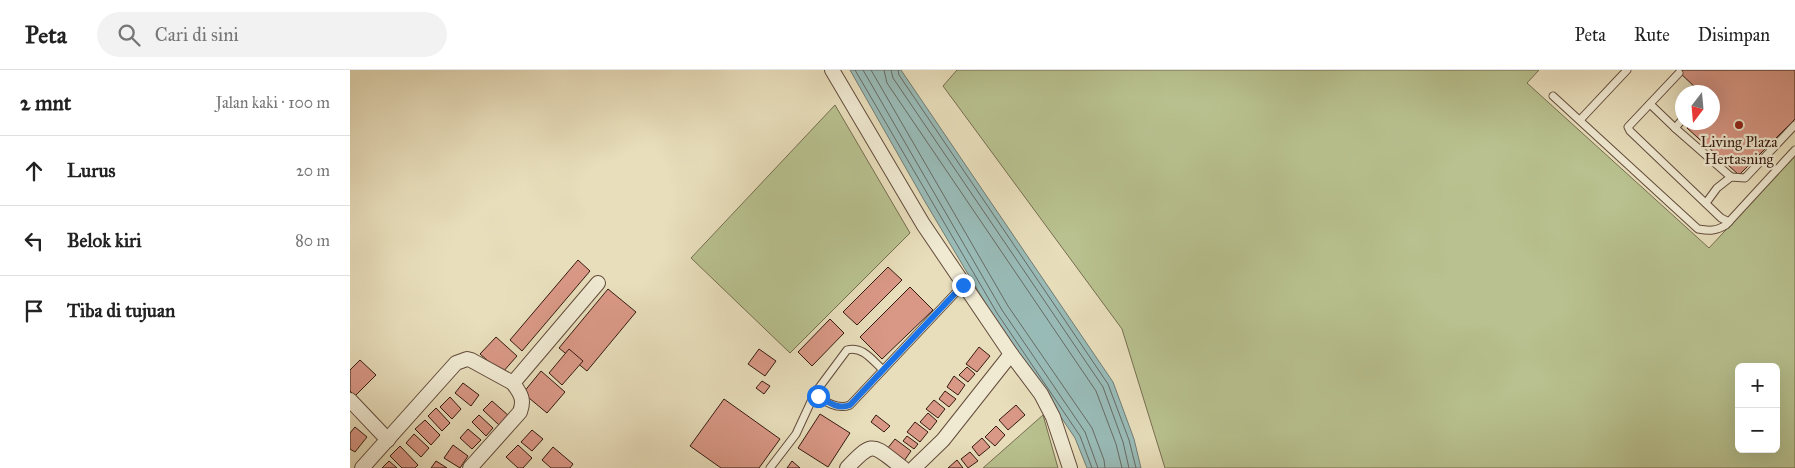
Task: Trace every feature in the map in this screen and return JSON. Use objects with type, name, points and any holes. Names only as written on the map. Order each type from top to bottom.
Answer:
[{"type":"street","points":[[832,70],[923,224],[963,285],[1041,394],[1053,417],[1070,468]]},
{"type":"street","points":[[512,383],[598,284]]},
{"type":"street","points":[[914,468],[942,440],[1011,354]]},
{"type":"street","points":[[362,468],[456,363],[461,360],[471,360],[512,383],[521,394],[523,401],[520,412],[470,468]]},
{"type":"street","points":[[350,400],[388,440]]},
{"type":"street","points":[[847,468],[864,451],[871,448],[878,450],[903,468]]},
{"type":"lane","points":[[1580,120],[1627,70]]},
{"type":"lane","points":[[1680,73],[1628,127],[1706,203],[1729,222]]},
{"type":"lane","points":[[1553,96],[1698,229],[1719,230],[1729,222],[1795,150]]},
{"type":"lane","points":[[1650,104],[1675,128]]},
{"type":"lane","points":[[1677,130],[1731,177],[1745,178],[1795,125]]},
{"type":"lane","points":[[1706,203],[1718,188],[1731,177]]},
{"type":"lane","points":[[815,393],[835,406],[846,407],[850,405],[963,285]]},
{"type":"lane","points":[[770,468],[796,434],[815,393],[847,350],[853,348],[861,350],[883,370]]},
{"type":"green space","points":[[957,70],[1539,70],[1527,83],[1709,248],[1795,156],[1795,468],[1165,468],[1122,329],[943,86]]},
{"type":"green space","points":[[835,105],[910,233],[790,353],[691,258]]},
{"type":"green space","points":[[1043,415],[1058,468],[983,468]]},
{"type":"water","points":[[850,70],[901,70],[1113,382],[1134,439],[1141,468],[1087,468],[1075,438],[993,316]]},
{"type":"building","name":"Living Plaza Hertasning","points":[[1677,70],[1795,70],[1795,119],[1739,175],[1689,130],[1720,130],[1720,85],[1693,85]]},
{"type":"building","points":[[578,260],[590,271],[522,351],[510,340]]},
{"type":"building","points":[[888,267],[902,280],[857,325],[843,312]]},
{"type":"building","points":[[910,287],[933,310],[882,359],[860,337]]},
{"type":"building","points":[[608,289],[636,312],[587,371],[559,348]]},
{"type":"building","points":[[830,319],[844,333],[812,366],[798,352]]},
{"type":"building","points":[[496,337],[517,356],[502,373],[480,354]]},
{"type":"building","points":[[979,347],[990,356],[977,372],[966,364]]},
{"type":"building","points":[[569,349],[583,361],[562,385],[549,373]]},
{"type":"building","points":[[759,349],[776,361],[765,376],[748,364]]},
{"type":"building","points":[[360,360],[376,375],[355,396],[350,391],[350,370]]},
{"type":"building","points":[[967,367],[975,374],[968,382],[959,375]]},
{"type":"building","points":[[541,371],[565,392],[547,413],[523,393]]},
{"type":"building","points":[[954,376],[965,385],[958,395],[947,387]]},
{"type":"building","points":[[762,381],[770,386],[764,394],[756,388]]},
{"type":"building","points":[[463,383],[479,395],[471,406],[455,393]]},
{"type":"building","points":[[945,391],[956,399],[949,407],[939,399]]},
{"type":"building","points":[[450,397],[461,409],[452,419],[440,407]]},
{"type":"building","points":[[724,399],[780,439],[759,468],[721,468],[690,446]]},
{"type":"building","points":[[934,400],[945,409],[938,418],[926,409]]},
{"type":"building","points":[[492,401],[509,416],[500,426],[483,410]]},
{"type":"building","points":[[1016,405],[1025,415],[1008,430],[999,420]]},
{"type":"building","points":[[436,408],[450,423],[442,431],[428,416]]},
{"type":"building","points":[[928,413],[937,421],[930,430],[920,422]]},
{"type":"building","points":[[820,414],[850,433],[828,467],[798,448]]},
{"type":"building","points":[[479,415],[493,428],[486,436],[472,422]]},
{"type":"building","points":[[876,415],[890,426],[884,432],[871,422]]},
{"type":"building","points":[[425,420],[440,435],[431,445],[415,429]]},
{"type":"building","points":[[915,422],[928,432],[920,442],[907,432]]},
{"type":"building","points":[[996,426],[1005,435],[995,446],[985,437]]},
{"type":"building","points":[[355,427],[367,437],[355,452],[350,449],[350,433]]},
{"type":"building","points":[[468,429],[481,440],[472,449],[460,438]]},
{"type":"building","points":[[532,430],[543,439],[532,451],[521,442]]},
{"type":"building","points":[[414,434],[429,448],[421,457],[406,443]]},
{"type":"building","points":[[907,436],[918,444],[914,449],[903,441]]},
{"type":"building","points":[[982,438],[990,447],[979,456],[972,447]]},
{"type":"building","points":[[895,439],[911,451],[904,461],[887,449]]},
{"type":"building","points":[[453,445],[468,456],[460,468],[444,458]]},
{"type":"building","points":[[518,445],[532,458],[523,468],[518,468],[506,457]]},
{"type":"building","points":[[400,446],[418,465],[415,468],[402,468],[390,456]]},
{"type":"building","points":[[553,447],[573,464],[570,468],[551,468],[542,460]]},
{"type":"building","points":[[970,452],[978,461],[968,468],[961,459]]},
{"type":"building","points":[[957,460],[963,468],[948,468]]},
{"type":"building","points":[[389,461],[397,468],[382,468]]},
{"type":"building","points":[[436,461],[447,468],[431,468]]},
{"type":"building","points":[[792,461],[800,468],[787,468]]},
{"type":"place","name":"Living Plaza Hertasning","points":[[1739,125]]},
{"type":"route","points":[[818,396],[835,406],[846,407],[850,405],[963,285]]}]
